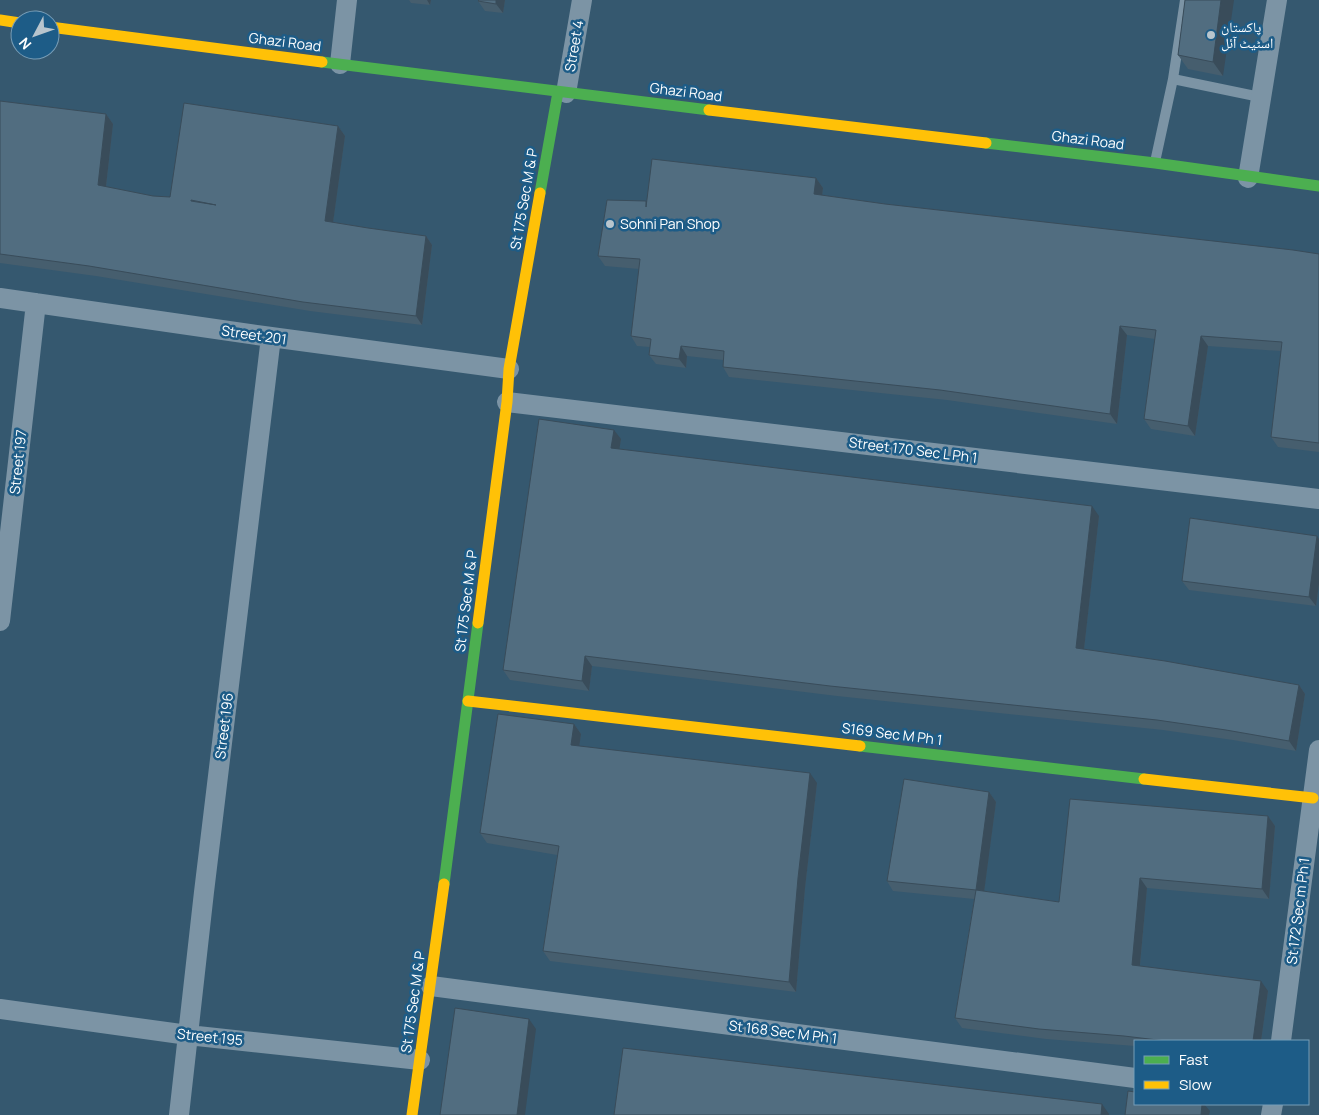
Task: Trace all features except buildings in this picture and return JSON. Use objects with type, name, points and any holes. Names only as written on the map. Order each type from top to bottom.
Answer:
[{"type":"street","points":[[340,64],[347,0]]},
{"type":"street","name":"Street 4","points":[[562,92],[582,0]]},
{"type":"street","points":[[1248,178],[1276,0]]},
{"type":"street","name":"Ghazi Road","points":[[60,28],[562,92],[1155,163],[1248,178],[1319,186]]},
{"type":"street","name":"St 175 Sec M & P","points":[[412,1115],[431,986],[468,701],[506,402],[508,369],[562,92]]},
{"type":"street","name":"Street 201","points":[[0,298],[508,369]]},
{"type":"street","name":"Street 197","points":[[0,621],[36,303]]},
{"type":"street","name":"Street 196","points":[[179,1115],[271,337]]},
{"type":"street","name":"Street 170 Sec L Ph 1","points":[[506,402],[1319,499]]},
{"type":"street","name":"S169 Sec M Ph 1","points":[[468,701],[1313,798]]},
{"type":"street","name":"St 172 Sec m Ph 1","points":[[1281,1040],[1319,750]]},
{"type":"street","name":"St 168 Sec M Ph 1","points":[[431,986],[1134,1078]]},
{"type":"street","name":"Street 195","points":[[0,1009],[188,1035],[420,1060]]},
{"type":"lane","points":[[1155,163],[1173,79],[1185,0]]},
{"type":"lane","points":[[1173,79],[1260,97]]},
{"type":"traffic: fast","points":[[322,62],[709,110]]},
{"type":"traffic: fast","points":[[540,193],[558,92]]},
{"type":"traffic: fast","points":[[986,143],[1155,163],[1319,186]]},
{"type":"traffic: fast","points":[[444,884],[478,623]]},
{"type":"traffic: fast","points":[[860,746],[1144,779]]},
{"type":"traffic: slow","points":[[0,20],[10,22]]},
{"type":"traffic: slow","points":[[60,28],[322,62]]},
{"type":"traffic: slow","points":[[709,110],[986,143]]},
{"type":"traffic: slow","points":[[478,623],[507,402],[509,369],[540,193]]},
{"type":"traffic: slow","points":[[468,701],[860,746]]},
{"type":"traffic: slow","points":[[1144,779],[1313,798]]},
{"type":"traffic: slow","points":[[412,1115],[444,884]]},
{"type":"place","name":"پاکستان اسٹیٹ آئل","points":[[1211,35]]},
{"type":"place","name":"Sohni Pan Shop","points":[[610,224]]}]
